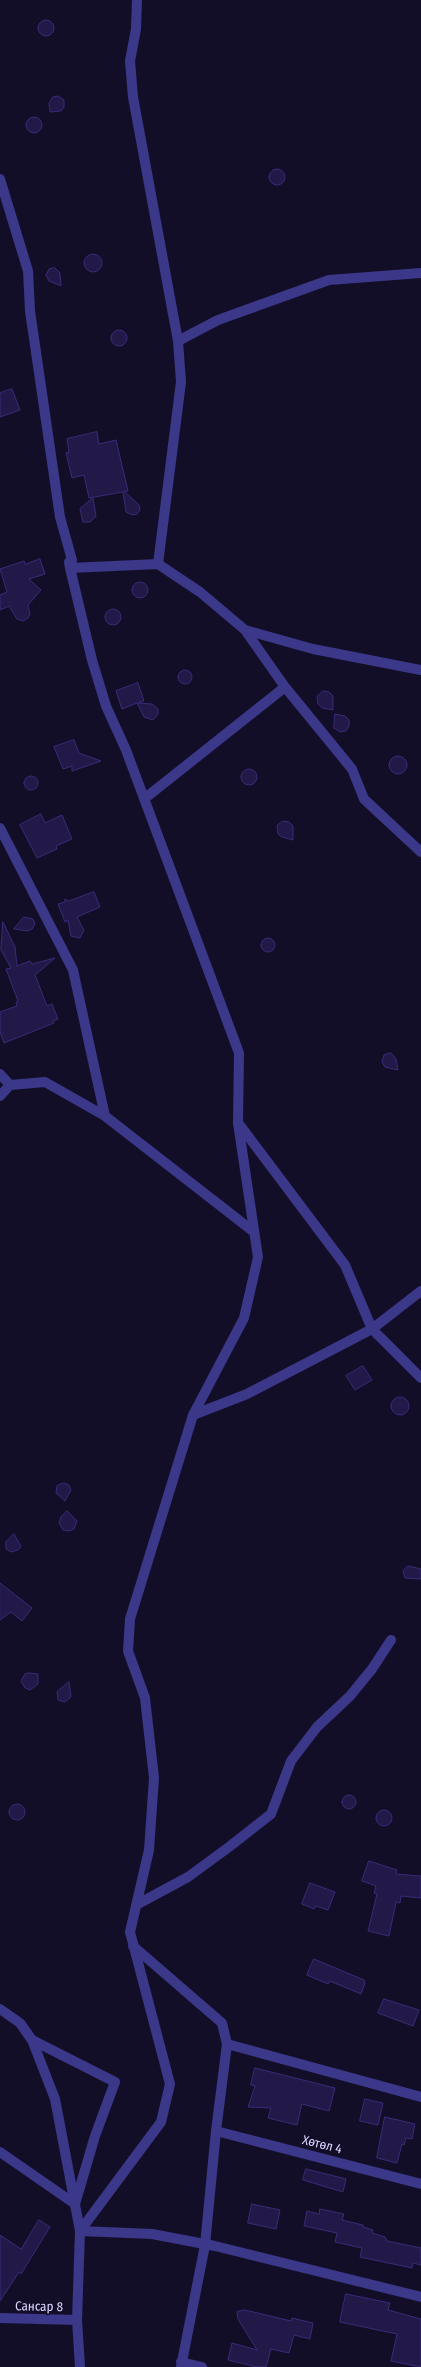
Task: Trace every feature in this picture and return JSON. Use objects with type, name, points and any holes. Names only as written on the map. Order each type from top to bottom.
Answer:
[{"type":"street","points":[[137,0],[136,29],[130,61],[136,124],[160,239],[178,341],[181,382],[158,564]]},
{"type":"street","points":[[0,179],[28,271],[30,312],[60,517],[72,560],[70,568],[92,660],[106,706],[126,750],[239,1053],[238,1123],[258,1257],[244,1318],[193,1415],[130,1619],[128,1650],[145,1698],[154,1778],[149,1850],[130,1932],[132,1946],[170,2084],[161,2122],[80,2231]]},
{"type":"street","points":[[178,341],[218,320],[329,280],[421,273]]},
{"type":"street","points":[[70,568],[158,564],[200,592],[245,630],[285,688],[352,769],[364,799],[421,852]]},
{"type":"street","points":[[245,630],[313,648],[421,670]]},
{"type":"street","points":[[144,799],[285,688]]},
{"type":"street","points":[[0,828],[73,970],[105,1116]]},
{"type":"street","points":[[0,1074],[10,1086]]},
{"type":"street","points":[[0,1096],[10,1086],[45,1082],[105,1116],[254,1232]]},
{"type":"street","points":[[238,1123],[345,1265],[372,1329],[421,1378]]},
{"type":"street","points":[[193,1415],[247,1394],[372,1329],[421,1291]]},
{"type":"street","points":[[136,1905],[188,1877],[229,1848],[271,1814],[291,1761],[317,1727],[350,1696],[372,1669],[391,1640]]},
{"type":"street","points":[[132,1946],[222,2023],[227,2044],[216,2131],[205,2244],[181,2365],[202,2367]]},
{"type":"street","points":[[0,2009],[20,2023],[32,2040],[55,2099],[80,2231],[77,2320],[80,2367]]},
{"type":"street","points":[[32,2040],[115,2082],[95,2136],[75,2204]]},
{"type":"street","points":[[227,2044],[421,2097]]},
{"type":"street","name":"Хөтөл 4","points":[[216,2131],[421,2184]]},
{"type":"street","points":[[0,2152],[75,2204]]},
{"type":"street","points":[[80,2231],[152,2234],[205,2244],[421,2297]]},
{"type":"street","name":"Сансар 8","points":[[0,2318],[77,2320]]},
{"type":"building","points":[[46,20],[52,22],[54,28],[52,34],[46,36],[40,34],[38,28],[40,22]]},
{"type":"building","points":[[58,96],[64,100],[64,107],[61,111],[50,112],[49,104],[53,97]]},
{"type":"building","points":[[34,117],[40,119],[42,125],[40,131],[34,133],[28,131],[26,125],[28,119]]},
{"type":"building","points":[[274,169],[280,169],[285,174],[283,183],[280,185],[274,185],[269,180],[269,174]]},
{"type":"building","points":[[93,254],[99,257],[102,263],[99,269],[93,272],[87,269],[84,263],[87,257]]},
{"type":"building","points":[[55,268],[60,273],[61,286],[49,281],[46,275],[49,269]]},
{"type":"building","points":[[116,330],[122,330],[127,335],[125,344],[122,346],[116,346],[111,341],[111,335]]},
{"type":"building","points":[[12,389],[20,410],[0,417],[0,393]]},
{"type":"building","points":[[97,432],[99,444],[116,440],[128,491],[124,491],[139,505],[140,510],[137,514],[132,515],[126,512],[123,492],[89,498],[84,475],[72,478],[66,453],[69,452],[67,439]]},
{"type":"building","points":[[93,498],[96,516],[90,522],[83,522],[80,509]]},
{"type":"building","points":[[40,559],[45,574],[29,579],[41,590],[28,605],[30,614],[28,618],[23,621],[17,619],[9,606],[0,610],[0,595],[7,592],[0,569],[24,561],[25,564]]},
{"type":"building","points":[[140,582],[146,584],[148,590],[146,596],[140,598],[134,596],[132,590],[134,584]]},
{"type":"building","points":[[113,609],[119,611],[121,617],[119,623],[113,625],[107,623],[105,617],[107,611]]},
{"type":"building","points":[[185,670],[190,672],[192,677],[190,682],[185,684],[180,682],[178,677],[180,672]]},
{"type":"building","points":[[138,683],[144,701],[138,703],[152,704],[158,709],[158,714],[153,720],[144,717],[137,703],[122,709],[116,691]]},
{"type":"building","points":[[323,691],[329,692],[333,696],[333,710],[322,708],[318,704],[317,697]]},
{"type":"building","points":[[335,714],[345,716],[349,720],[349,726],[346,731],[340,732],[334,728]]},
{"type":"building","points":[[74,740],[79,753],[101,761],[72,771],[72,766],[63,769],[54,747]]},
{"type":"building","points":[[398,756],[404,759],[407,765],[404,771],[398,774],[392,771],[389,765],[392,759]]},
{"type":"building","points":[[249,769],[255,771],[257,777],[255,783],[249,785],[243,783],[241,777],[243,771]]},
{"type":"building","points":[[31,776],[36,778],[38,783],[36,788],[31,790],[26,788],[24,783],[26,778]]},
{"type":"building","points":[[41,814],[45,823],[62,815],[72,839],[56,846],[57,849],[37,858],[20,825]]},
{"type":"building","points":[[283,821],[289,822],[293,826],[293,840],[282,837],[278,834],[277,826]]},
{"type":"building","points":[[94,892],[100,907],[77,917],[84,930],[80,938],[71,936],[68,920],[65,922],[58,904],[65,902],[65,899],[68,901]]},
{"type":"building","points":[[24,917],[33,919],[35,924],[32,929],[28,931],[14,929]]},
{"type":"building","points":[[3,922],[15,947],[17,966],[30,961],[32,964],[55,958],[35,975],[47,1006],[52,1004],[58,1019],[53,1021],[54,1023],[4,1043],[0,1032],[0,1012],[17,1006],[16,1002],[18,1001],[6,969],[11,968],[1,950]]},
{"type":"building","points":[[265,938],[271,938],[275,942],[275,948],[271,952],[265,952],[261,948],[261,942]]},
{"type":"building","points":[[391,1053],[396,1059],[398,1070],[385,1067],[382,1062],[384,1055]]},
{"type":"building","points":[[363,1366],[372,1380],[355,1390],[346,1376]]},
{"type":"building","points":[[400,1397],[406,1400],[409,1406],[406,1412],[400,1415],[394,1412],[391,1406],[394,1400]]},
{"type":"building","points":[[64,1483],[69,1485],[71,1490],[65,1501],[56,1493],[57,1486]]},
{"type":"building","points":[[67,1511],[77,1521],[74,1529],[69,1531],[63,1530],[59,1523],[61,1517]]},
{"type":"building","points":[[14,1534],[21,1546],[18,1550],[11,1552],[6,1549],[6,1542]]},
{"type":"building","points":[[408,1566],[421,1569],[421,1579],[405,1578],[403,1571]]},
{"type":"building","points":[[0,1583],[32,1608],[22,1621],[11,1612],[0,1620]]},
{"type":"building","points":[[25,1674],[38,1674],[38,1684],[30,1690],[25,1688],[21,1681]]},
{"type":"building","points":[[69,1682],[71,1697],[65,1702],[58,1700],[57,1692]]},
{"type":"building","points":[[349,1795],[354,1797],[356,1802],[354,1807],[349,1809],[344,1807],[342,1802],[344,1797]]},
{"type":"building","points":[[17,1804],[24,1809],[25,1812],[20,1819],[17,1820],[10,1815],[9,1812],[14,1805]]},
{"type":"building","points":[[381,1810],[387,1810],[392,1815],[390,1824],[387,1826],[381,1826],[376,1821],[376,1815]]},
{"type":"building","points":[[369,1861],[397,1870],[396,1874],[421,1876],[421,1898],[401,1896],[400,1903],[396,1902],[389,1936],[368,1931],[377,1894],[374,1893],[376,1886],[362,1881]]},
{"type":"building","points":[[310,1883],[335,1892],[328,1910],[316,1906],[314,1909],[302,1904]]},
{"type":"building","points":[[314,1959],[364,1980],[365,1983],[361,1994],[330,1981],[328,1984],[307,1975]]},
{"type":"building","points":[[384,1999],[419,2010],[413,2026],[378,2013]]},
{"type":"building","points":[[255,2068],[335,2088],[329,2111],[302,2104],[297,2125],[268,2118],[271,2108],[248,2107],[255,2086],[251,2085]]},
{"type":"building","points":[[365,2099],[383,2103],[378,2125],[360,2121]]},
{"type":"building","points":[[385,2117],[415,2124],[412,2139],[406,2138],[404,2145],[402,2144],[397,2163],[377,2158]]},
{"type":"building","points":[[306,2169],[346,2179],[343,2192],[303,2180]]},
{"type":"building","points":[[252,2204],[280,2210],[276,2229],[248,2223]]},
{"type":"building","points":[[320,2209],[344,2214],[342,2220],[363,2225],[363,2227],[373,2230],[372,2233],[385,2237],[387,2241],[421,2248],[421,2265],[413,2263],[412,2268],[360,2257],[362,2248],[335,2242],[337,2233],[304,2226],[307,2211],[319,2214]]},
{"type":"building","points":[[39,2220],[50,2227],[21,2274],[19,2272],[0,2301],[0,2235],[21,2249]]},
{"type":"building","points":[[346,2294],[390,2303],[388,2310],[421,2319],[421,2367],[391,2361],[397,2334],[340,2322]]},
{"type":"building","points":[[245,2310],[291,2321],[292,2318],[313,2323],[310,2339],[294,2335],[289,2353],[271,2349],[266,2367],[257,2367],[228,2360],[232,2343],[257,2350],[238,2319],[237,2312]]}]
